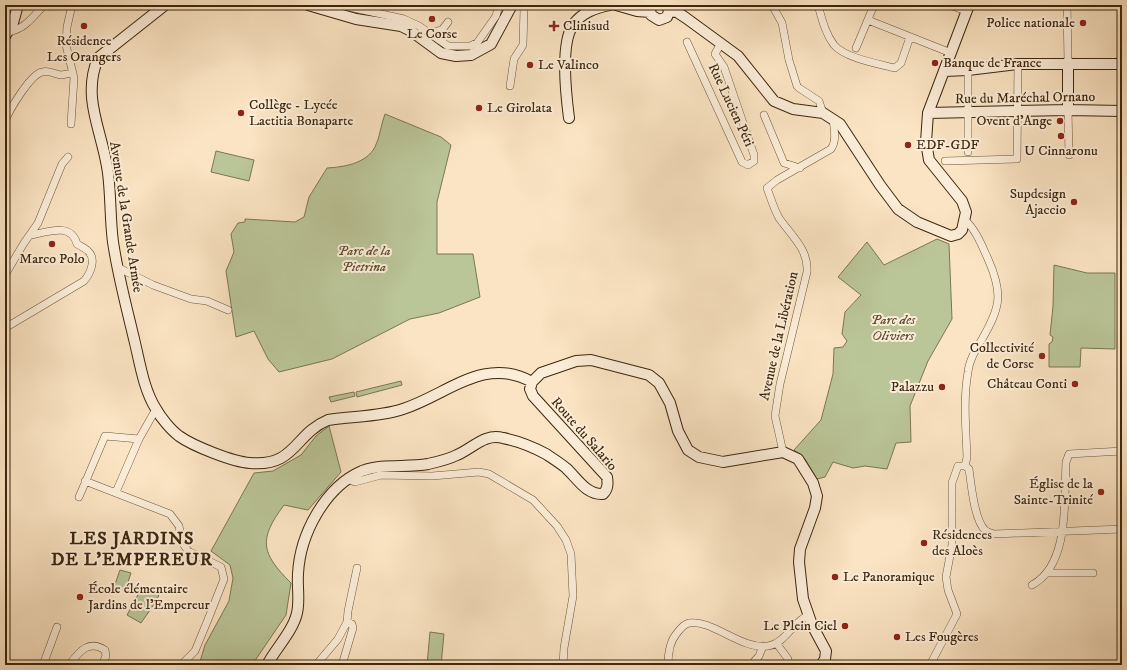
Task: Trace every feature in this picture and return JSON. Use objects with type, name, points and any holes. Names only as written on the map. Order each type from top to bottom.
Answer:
[{"type":"main road","points":[[6,34],[13,23],[18,5]]},
{"type":"main road","name":"Avenue de la Grande Armée","points":[[165,5],[98,58],[94,68],[90,88],[92,106],[108,173],[113,241],[117,267],[140,367],[156,409],[173,431],[185,440],[234,460],[249,463],[272,462],[289,454],[316,425],[328,420],[403,410],[472,377],[494,372],[505,372],[532,382]]},
{"type":"main road","points":[[308,5],[325,8],[356,19],[401,26],[411,31],[441,52],[456,56],[471,55],[491,44],[512,5]]},
{"type":"main road","points":[[569,118],[565,61],[568,39],[572,25],[583,15],[595,8],[610,5]]},
{"type":"main road","points":[[616,5],[637,11],[651,9],[653,18],[659,20],[665,19],[668,8],[677,12],[738,56],[774,101],[792,109],[823,113],[833,119],[840,124],[880,185],[905,215],[945,235],[951,236],[958,234],[962,230],[965,220],[965,206],[929,160],[926,142],[928,113],[968,8]]},
{"type":"main road","points":[[1068,62],[1068,110]]},
{"type":"main road","points":[[944,71],[968,70],[1018,64],[1068,62],[1122,64]]},
{"type":"main road","name":"Rue du Maréchal Ornano","points":[[928,113],[1068,110],[1122,111]]},
{"type":"main road","points":[[532,382],[541,373],[576,361],[591,360],[649,375],[659,383],[670,403],[678,431],[688,450],[699,457],[723,462],[743,460],[783,452],[798,458],[813,483],[817,496],[815,508],[800,549],[799,562],[803,599],[826,651],[825,659],[821,665]]},
{"type":"main road","name":"Route du Salario","points":[[267,665],[297,614],[300,555],[306,534],[326,500],[348,479],[364,470],[428,464],[456,456],[484,439],[492,436],[513,440],[545,454],[565,467],[588,491],[596,495],[603,494],[607,490],[607,476],[532,396],[530,388],[532,382]]},
{"type":"street","points":[[6,34],[19,30],[29,22],[44,5]]},
{"type":"street","points":[[71,124],[73,73],[66,45],[67,27],[72,5]]},
{"type":"street","points":[[340,5],[404,19],[428,32],[448,46],[470,46],[477,43],[496,16],[499,5]]},
{"type":"street","points":[[510,86],[514,59],[523,45],[524,8],[522,5]]},
{"type":"street","points":[[772,5],[782,22],[789,60],[797,86],[819,100],[823,113]]},
{"type":"street","points":[[818,5],[825,29],[835,46],[861,60],[895,68],[901,64],[910,37]]},
{"type":"street","points":[[856,48],[874,5]]},
{"type":"street","points":[[950,5],[968,8]]},
{"type":"street","points":[[1067,5],[1068,62]]},
{"type":"street","points":[[868,20],[951,53]]},
{"type":"street","points":[[428,32],[442,30],[448,22]]},
{"type":"street","name":"Rue Lucien Péri","points":[[687,42],[742,162],[748,165],[754,161],[754,155],[724,67],[715,54],[721,43]]},
{"type":"street","points":[[945,161],[1017,159],[1018,64]]},
{"type":"street","points":[[968,70],[968,152]]},
{"type":"street","points":[[5,121],[19,97],[34,76],[42,72],[52,72],[60,75],[73,73]]},
{"type":"street","points":[[1068,110],[1069,155]]},
{"type":"street","points":[[764,115],[784,163],[800,168],[831,150],[834,145],[833,119]]},
{"type":"street","points":[[5,275],[38,223],[62,164],[68,157]]},
{"type":"street","name":"Avenue de la Libération","points":[[783,452],[776,422],[776,410],[780,384],[808,272],[808,262],[804,253],[774,208],[767,188],[800,168]]},
{"type":"street","points":[[965,220],[972,226],[995,276],[999,290],[998,303],[992,322],[976,350],[968,371],[965,399],[966,466],[969,469],[972,496],[980,522],[985,530],[994,534],[1122,529]]},
{"type":"street","points":[[5,328],[84,281],[89,275],[92,258],[89,252],[77,244],[75,236],[70,232],[61,229],[31,235]]},
{"type":"street","points":[[117,267],[153,285],[191,299],[207,301],[228,310]]},
{"type":"street","points":[[116,492],[139,439],[156,409]]},
{"type":"street","points":[[79,497],[105,436],[139,439]]},
{"type":"street","points":[[1032,585],[1038,582],[1047,573],[1058,551],[1062,532],[1066,462],[1069,454],[1122,451]]},
{"type":"street","points":[[930,665],[957,614],[948,590],[946,577],[952,545],[952,483],[958,466],[966,466]]},
{"type":"street","points":[[348,479],[355,482],[381,474],[432,476],[479,472],[489,474],[533,500],[560,531],[566,540],[571,554],[572,596],[564,648],[563,665]]},
{"type":"street","points":[[85,482],[116,492],[170,514],[179,526],[182,542],[188,551],[217,564],[224,573],[222,585],[195,650],[181,665]]},
{"type":"street","points":[[316,665],[338,640],[347,622],[357,568]]},
{"type":"street","points":[[1047,573],[1093,572]]},
{"type":"street","points":[[668,665],[675,636],[688,624],[709,626],[745,643],[763,646],[777,644],[802,617],[809,615]]},
{"type":"street","points":[[342,665],[353,628],[352,624],[347,622]]},
{"type":"street","points":[[42,665],[57,627]]},
{"type":"street","points":[[777,644],[788,659],[787,665]]},
{"type":"street","points":[[69,665],[86,647],[93,645],[106,650],[106,656],[102,665]]},
{"type":"street","points":[[751,665],[759,656],[763,646]]},
{"type":"green space","name":"Parc de la Pietrina","points":[[385,114],[441,137],[451,145],[437,202],[437,254],[473,254],[480,297],[439,313],[410,319],[332,359],[279,372],[268,359],[254,331],[236,337],[226,271],[234,252],[231,234],[238,223],[245,222],[245,219],[295,222],[304,217],[309,197],[327,168],[354,164],[371,153],[377,143]]},
{"type":"green space","points":[[216,151],[254,160],[249,181],[211,172]]},
{"type":"green space","name":"Parc des Oliviers","points":[[937,239],[949,244],[952,319],[928,361],[910,406],[911,442],[896,443],[887,469],[865,466],[853,468],[833,462],[825,477],[817,479],[805,459],[794,450],[821,420],[833,374],[834,348],[843,347],[847,341],[842,334],[845,312],[861,295],[838,277],[867,242],[884,265]]},
{"type":"green space","points":[[1054,265],[1087,273],[1115,273],[1115,349],[1081,348],[1080,367],[1049,367],[1049,344],[1052,342],[1053,337],[1050,335],[1053,306]]},
{"type":"green space","points":[[401,381],[402,385],[357,397],[356,392]]},
{"type":"green space","points":[[354,392],[355,396],[331,402],[329,397]]},
{"type":"green space","points":[[329,426],[341,472],[308,510],[284,505],[270,528],[267,537],[266,546],[269,554],[274,563],[291,583],[286,615],[252,665],[199,665],[205,645],[229,601],[233,578],[230,565],[211,551],[254,473],[273,471],[301,455],[316,436]]},
{"type":"green space","points":[[120,570],[131,573],[125,591],[114,587]]},
{"type":"green space","points":[[146,588],[159,594],[157,600],[141,623],[127,615],[140,591]]},
{"type":"green space","points":[[430,632],[444,634],[441,665],[427,665]]},
{"type":"place","name":"Le Corse","points":[[432,19]]},
{"type":"place","name":"Police nationale","points":[[1083,23]]},
{"type":"place","name":"Résidence Les Orangers","points":[[84,26]]},
{"type":"place","name":"Clinisud","points":[[554,26]]},
{"type":"place","name":"Banque de France","points":[[935,63]]},
{"type":"place","name":"Le Valinco","points":[[530,65]]},
{"type":"place","name":"Le Girolata","points":[[479,108]]},
{"type":"place","name":"Collège - Lycée Laetitia Bonaparte","points":[[241,113]]},
{"type":"place","name":"Ovent d'Ange","points":[[1060,121]]},
{"type":"place","name":"U Cinnaronu","points":[[1061,136]]},
{"type":"place","name":"EDF-GDF","points":[[908,145]]},
{"type":"place","name":"Supdesign Ajaccio","points":[[1074,202]]},
{"type":"place","name":"Marco Polo","points":[[52,244]]},
{"type":"place","name":"Collectivité de Corse","points":[[1042,356]]},
{"type":"place","name":"Château Conti","points":[[1075,384]]},
{"type":"place","name":"Palazzu","points":[[942,387]]},
{"type":"place","name":"Église de la Sainte-Trinité","points":[[1101,492]]},
{"type":"place","name":"Résidences des Aloès","points":[[924,543]]},
{"type":"place","name":"Le Panoramique","points":[[835,577]]},
{"type":"place","name":"École élémentaire Jardins de l'Empereur","points":[[80,597]]},
{"type":"place","name":"Le Plein Ciel","points":[[845,626]]},
{"type":"place","name":"Les Fougères","points":[[897,637]]},
{"type":"district","name":"LES JARDINS DE L'EMPEREUR","points":[[132,549]]}]
